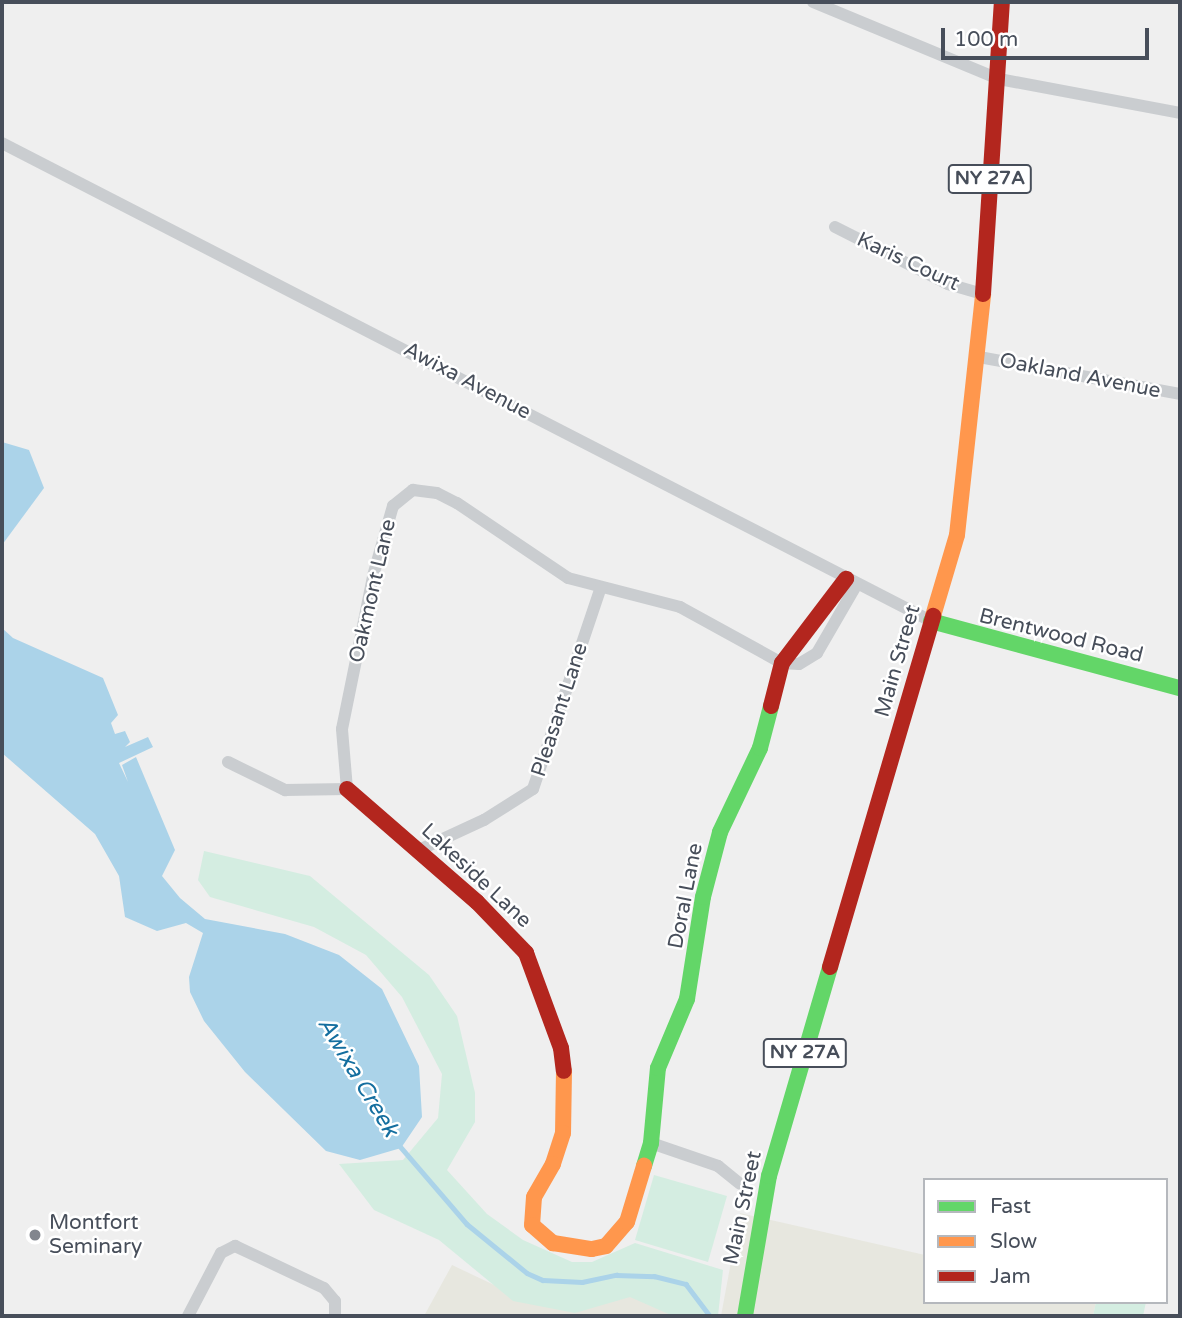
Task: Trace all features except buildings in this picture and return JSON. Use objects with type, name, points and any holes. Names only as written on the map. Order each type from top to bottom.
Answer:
[{"type":"street","points":[[813,2],[999,79],[1180,113]]},
{"type":"street","name":"Main Street","points":[[745,1316],[769,1176],[957,535],[979,357],[1002,2]]},
{"type":"street","name":"Awixa Avenue","points":[[2,143],[932,621]]},
{"type":"street","name":"Karis Court","points":[[835,227],[948,284],[983,294]]},
{"type":"street","name":"Oakland Avenue","points":[[979,357],[1180,394]]},
{"type":"street","name":"Oakmont Lane","points":[[347,789],[342,729],[383,534],[393,506],[404,496],[413,490],[437,493],[549,567],[601,587]]},
{"type":"street","name":"Doral Lane","points":[[651,1143],[658,1068],[687,999],[710,861],[764,736],[782,663],[852,582]]},
{"type":"street","points":[[601,587],[680,607],[749,649],[782,663]]},
{"type":"street","name":"Pleasant Lane","points":[[419,849],[484,820],[533,789],[601,587]]},
{"type":"street","name":"Brentwood Road","points":[[932,621],[1180,688]]},
{"type":"street","points":[[228,762],[285,790],[347,789]]},
{"type":"street","name":"Lakeside Lane","points":[[347,789],[419,849],[526,953],[561,1048],[567,1111],[553,1164],[530,1207],[537,1233],[544,1240],[574,1248],[606,1246],[627,1222],[651,1143]]},
{"type":"street","points":[[651,1143],[718,1166],[740,1184]]},
{"type":"street","points":[[188,1316],[221,1253],[235,1245],[324,1288],[334,1301],[335,1316]]},
{"type":"shaded area","points":[[740,1213],[923,1255],[923,1304],[1096,1304],[1093,1316],[721,1316]]},
{"type":"shaded area","points":[[452,1265],[532,1303],[613,1283],[691,1316],[424,1316]]},
{"type":"green space","points":[[204,851],[310,876],[429,975],[457,1016],[475,1093],[475,1122],[447,1170],[487,1214],[523,1240],[572,1262],[592,1262],[635,1243],[723,1270],[718,1316],[673,1316],[630,1297],[575,1313],[513,1301],[439,1240],[374,1210],[339,1164],[403,1160],[438,1118],[442,1074],[402,997],[366,955],[314,927],[210,897],[198,880]]},
{"type":"green space","points":[[654,1175],[727,1196],[708,1262],[635,1240]]},
{"type":"green space","points":[[1096,1304],[1146,1304],[1143,1316],[1093,1316]]},
{"type":"water","points":[[2,442],[29,450],[44,488],[2,545]]},
{"type":"water","points":[[2,628],[13,638],[103,678],[118,715],[111,723],[115,734],[125,731],[130,742],[125,747],[148,737],[153,747],[119,763],[128,782],[122,765],[136,757],[175,850],[162,876],[180,898],[205,919],[285,934],[339,955],[382,989],[419,1066],[422,1117],[401,1148],[360,1160],[326,1151],[245,1072],[204,1021],[190,992],[189,977],[203,933],[186,923],[157,931],[125,917],[119,876],[95,834],[2,753]]},
{"type":"waterway","name":"Awixa Creek","points":[[399,1145],[467,1224],[527,1273],[543,1280],[582,1282],[616,1275],[654,1276],[686,1284],[710,1316]]},
{"type":"traffic: fast","points":[[931,621],[1180,688]]},
{"type":"traffic: fast","points":[[644,1166],[651,1143],[658,1068],[687,999],[703,897],[720,832],[760,748],[771,706]]},
{"type":"traffic: fast","points":[[745,1316],[769,1176],[830,967]]},
{"type":"traffic: slow","points":[[933,616],[957,535],[983,294]]},
{"type":"traffic: slow","points":[[564,1071],[563,1133],[553,1164],[534,1197],[532,1225],[553,1243],[592,1249],[606,1246],[627,1222],[644,1166]]},
{"type":"traffic: jam","points":[[983,294],[1002,2]]},
{"type":"traffic: jam","points":[[771,706],[782,663],[846,579]]},
{"type":"traffic: jam","points":[[830,967],[933,616]]},
{"type":"traffic: jam","points":[[347,789],[477,902],[526,953],[561,1048],[564,1071]]},
{"type":"place","name":"Montfort Seminary","points":[[35,1235]]}]
